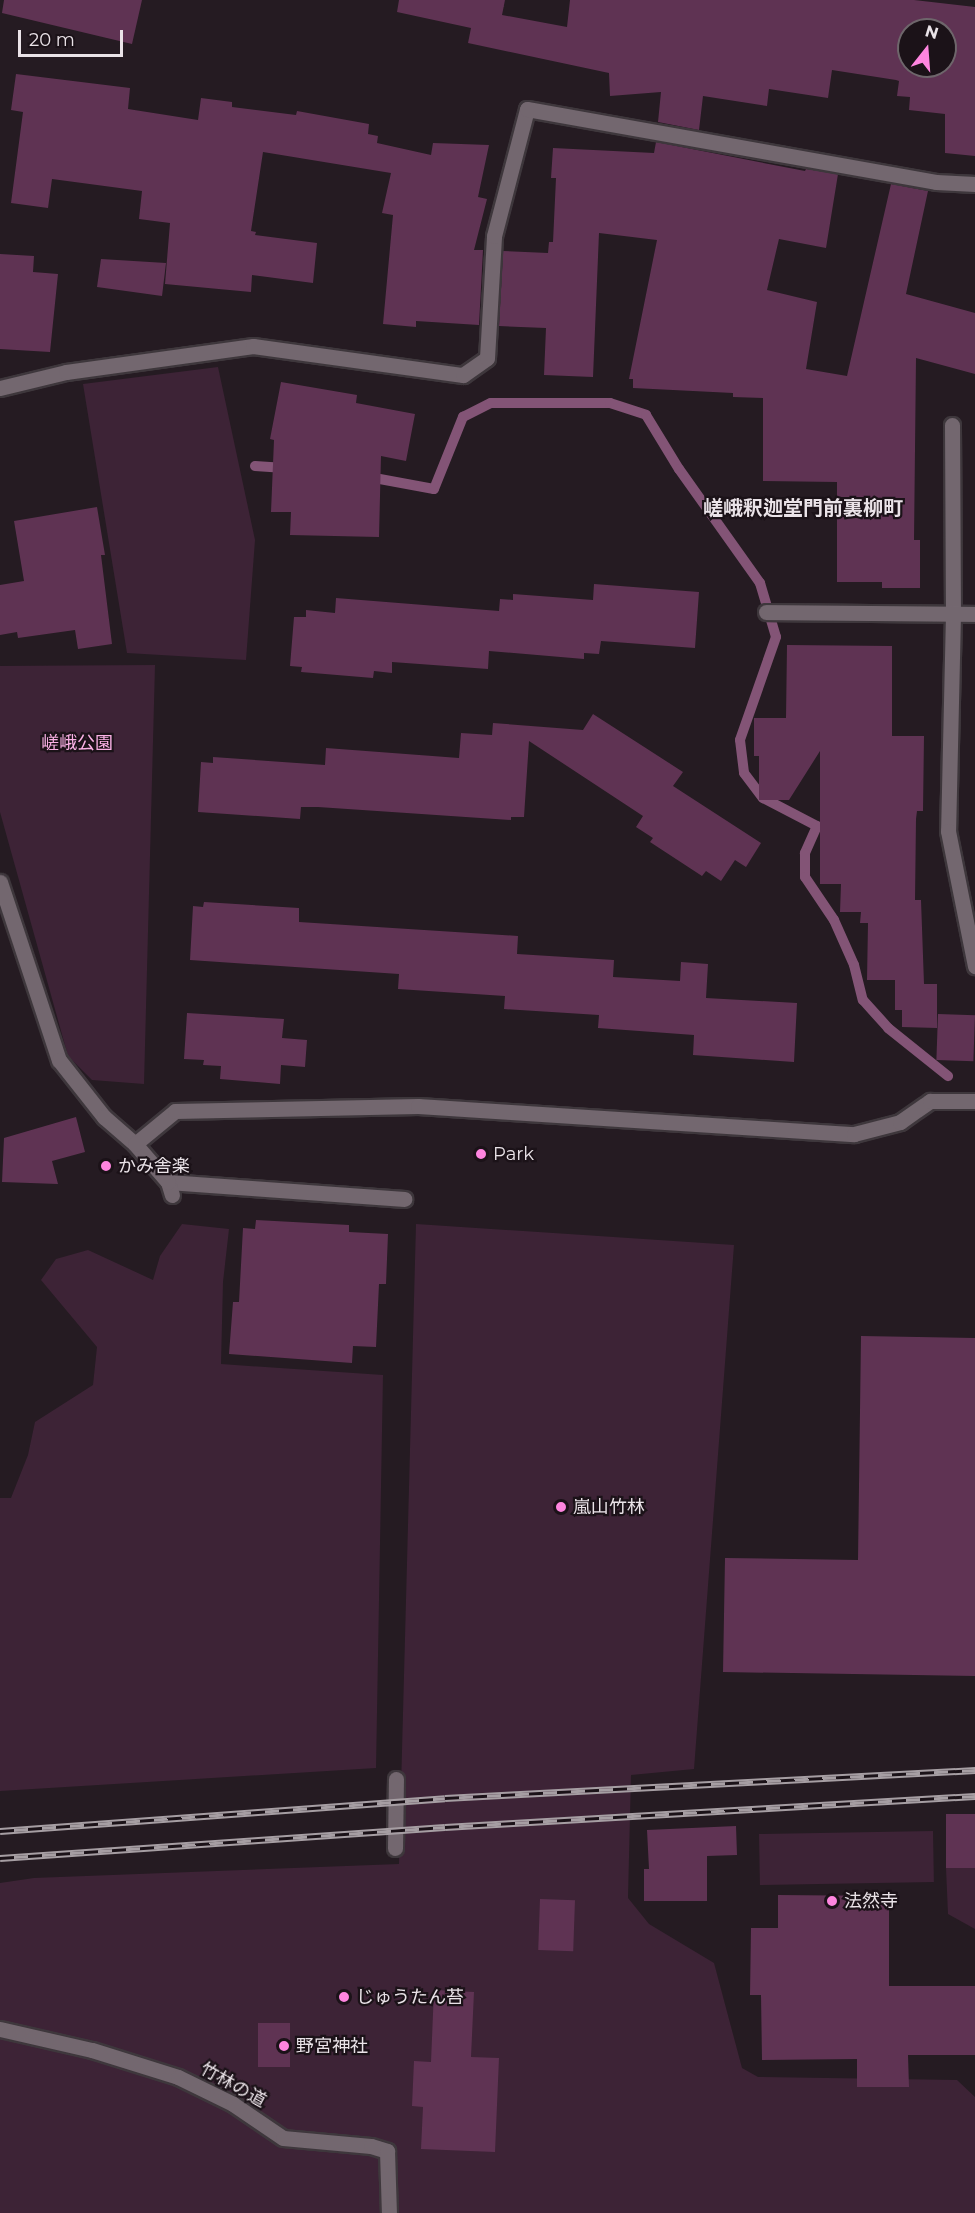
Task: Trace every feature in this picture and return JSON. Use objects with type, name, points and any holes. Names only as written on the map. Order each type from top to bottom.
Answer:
[{"type":"street","points":[[0,388],[66,372],[253,346],[463,375],[487,358],[494,236],[527,109],[936,182],[975,184]]},
{"type":"street","points":[[952,426],[953,614],[948,831],[975,966]]},
{"type":"street","points":[[766,612],[975,614]]},
{"type":"street","points":[[0,882],[60,1060],[104,1118],[135,1144],[170,1188],[404,1199]]},
{"type":"street","points":[[135,1144],[175,1111],[418,1106],[854,1134],[900,1122],[930,1101],[975,1101]]},
{"type":"street","points":[[395,1848],[396,1779]]},
{"type":"street","name":"竹林の道","points":[[0,2029],[92,2050],[178,2077],[233,2104],[283,2138],[371,2146],[387,2151],[389,2213]]},
{"type":"green space","points":[[218,367],[255,540],[246,660],[127,653],[83,384]]},
{"type":"green space","name":"嵯峨公園","points":[[155,665],[144,1084],[92,1080],[68,1056],[0,812],[0,666]]},
{"type":"green space","points":[[182,1224],[229,1229],[223,1282],[221,1364],[383,1375],[376,1768],[0,1791],[0,1498],[11,1498],[28,1455],[35,1422],[93,1385],[97,1347],[41,1280],[56,1259],[88,1250],[153,1280],[160,1256]]},
{"type":"green space","name":"嵐山竹林","points":[[416,1224],[734,1245],[694,1769],[631,1775],[628,1898],[649,1924],[714,1963],[742,2068],[758,2077],[957,2080],[975,2097],[975,2213],[0,2213],[0,1883],[34,1878],[399,1864]]},
{"type":"green space","points":[[933,1831],[934,1882],[760,1885],[759,1834]]},
{"type":"green space","points":[[946,1868],[975,1868],[975,1929],[948,1914]]},
{"type":"building","points":[[4,0],[142,0],[132,44],[2,13]]},
{"type":"building","points":[[399,0],[505,0],[502,15],[567,27],[570,0],[914,0],[975,7],[975,156],[945,153],[945,114],[909,110],[910,97],[897,96],[899,81],[896,80],[832,70],[828,98],[769,89],[767,106],[703,96],[699,130],[658,122],[661,92],[610,96],[609,73],[468,43],[471,28],[397,12]]},
{"type":"building","points":[[16,74],[130,88],[128,109],[198,120],[201,98],[232,102],[232,107],[296,115],[297,111],[369,124],[368,134],[378,136],[377,143],[431,155],[433,143],[489,145],[478,197],[487,199],[474,250],[483,250],[479,325],[416,321],[416,327],[383,324],[393,215],[382,213],[391,173],[263,152],[251,231],[256,232],[255,235],[317,243],[313,283],[252,275],[251,292],[165,284],[170,223],[139,219],[142,191],[52,179],[48,208],[11,203],[23,112],[11,110]]},
{"type":"building","points":[[656,142],[805,171],[806,169],[838,174],[826,248],[779,239],[767,290],[817,302],[806,369],[847,376],[891,184],[928,191],[906,294],[975,313],[975,374],[916,358],[914,540],[920,540],[920,588],[882,588],[882,582],[837,582],[837,482],[763,481],[763,398],[733,397],[733,393],[633,388],[633,379],[629,379],[657,240],[599,233],[593,377],[544,375],[546,328],[499,326],[503,251],[548,253],[549,242],[553,242],[556,178],[551,178],[553,148],[654,153]]},
{"type":"building","points":[[0,254],[34,256],[33,272],[58,274],[50,352],[0,349]]},
{"type":"building","points":[[101,259],[166,263],[162,296],[97,287]]},
{"type":"building","points":[[281,382],[357,395],[356,403],[415,414],[406,461],[381,456],[379,537],[290,535],[291,512],[271,512],[274,440],[270,439]]},
{"type":"building","points":[[97,507],[105,555],[101,555],[112,644],[78,649],[75,630],[18,638],[17,632],[0,635],[0,585],[24,581],[14,521]]},
{"type":"building","points":[[594,584],[699,592],[695,648],[601,641],[599,654],[584,653],[584,659],[489,651],[488,669],[392,662],[392,673],[374,671],[373,678],[301,672],[302,667],[290,666],[294,617],[306,617],[306,610],[335,613],[336,598],[499,611],[500,599],[513,600],[513,594],[593,600]]},
{"type":"building","points":[[787,645],[892,646],[892,736],[924,736],[923,811],[917,811],[916,819],[915,900],[921,900],[924,984],[937,984],[937,1028],[902,1027],[902,1010],[895,1010],[895,980],[867,980],[868,923],[860,923],[861,912],[840,912],[841,884],[820,884],[820,751],[789,800],[759,800],[759,756],[754,756],[754,718],[786,718]]},
{"type":"building","points":[[593,714],[683,772],[673,786],[761,843],[746,867],[735,860],[721,881],[706,871],[702,876],[650,842],[653,838],[636,827],[643,816],[529,741],[524,817],[511,817],[511,820],[318,807],[301,807],[300,819],[198,812],[201,762],[213,763],[213,757],[325,765],[326,748],[459,758],[461,733],[492,735],[493,723],[583,730]]},
{"type":"building","points":[[204,902],[299,908],[299,922],[518,936],[517,954],[614,960],[613,977],[680,981],[681,962],[708,964],[706,998],[797,1003],[794,1062],[693,1055],[694,1035],[598,1028],[599,1015],[504,1009],[505,996],[398,989],[399,974],[190,960],[193,906],[203,907]]},
{"type":"building","points":[[187,1013],[284,1019],[282,1038],[307,1040],[305,1067],[281,1065],[280,1084],[220,1079],[221,1066],[203,1065],[204,1060],[184,1059]]},
{"type":"building","points":[[938,1014],[975,1015],[973,1061],[936,1060]]},
{"type":"building","points":[[76,1117],[85,1152],[52,1161],[58,1184],[2,1182],[4,1138]]},
{"type":"building","points":[[256,1220],[349,1225],[349,1232],[388,1234],[386,1284],[379,1284],[376,1347],[353,1346],[352,1363],[229,1354],[233,1302],[239,1302],[243,1228],[255,1229]]},
{"type":"building","points":[[861,1336],[975,1338],[975,1676],[723,1672],[725,1558],[858,1560]]},
{"type":"building","points":[[946,1814],[975,1814],[975,1868],[946,1868]]},
{"type":"building","points":[[736,1826],[737,1855],[707,1856],[707,1901],[644,1901],[644,1869],[649,1869],[647,1830]]},
{"type":"building","points":[[778,1895],[889,1896],[889,1986],[975,1986],[975,2055],[908,2055],[909,2087],[857,2087],[857,2059],[762,2060],[761,1995],[750,1995],[751,1928],[778,1928]]},
{"type":"building","points":[[540,1899],[575,1900],[573,1951],[538,1950]]},
{"type":"building","points":[[434,1990],[474,1992],[471,2057],[499,2058],[495,2152],[421,2149],[423,2107],[412,2106],[414,2061],[431,2062]]},
{"type":"building","name":"野宮神社","points":[[258,2023],[290,2023],[290,2067],[258,2067]]},
{"type":"waterway","points":[[369,477],[434,489],[463,417],[491,403],[610,403],[646,415],[679,469],[760,583],[776,637],[740,740],[744,773],[763,798],[817,826],[805,853],[805,877],[834,920],[854,965],[863,1000],[888,1028],[948,1076]]},
{"type":"waterway","points":[[255,466],[285,468]]},
{"type":"railway","points":[[0,1831],[445,1798],[975,1770]]},
{"type":"railway","points":[[0,1858],[445,1827],[975,1796]]},
{"type":"place","name":"Park","points":[[481,1154]]},
{"type":"place","name":"かみ舎楽","points":[[106,1166]]},
{"type":"place","name":"嵐山竹林","points":[[561,1507]]},
{"type":"place","name":"法然寺","points":[[832,1901]]},
{"type":"place","name":"じゅうたん苔","points":[[344,1997]]},
{"type":"place","name":"野宮神社","points":[[284,2046]]},
{"type":"district","name":"嵯峨釈迦堂門前裏柳町","points":[[803,508]]}]
